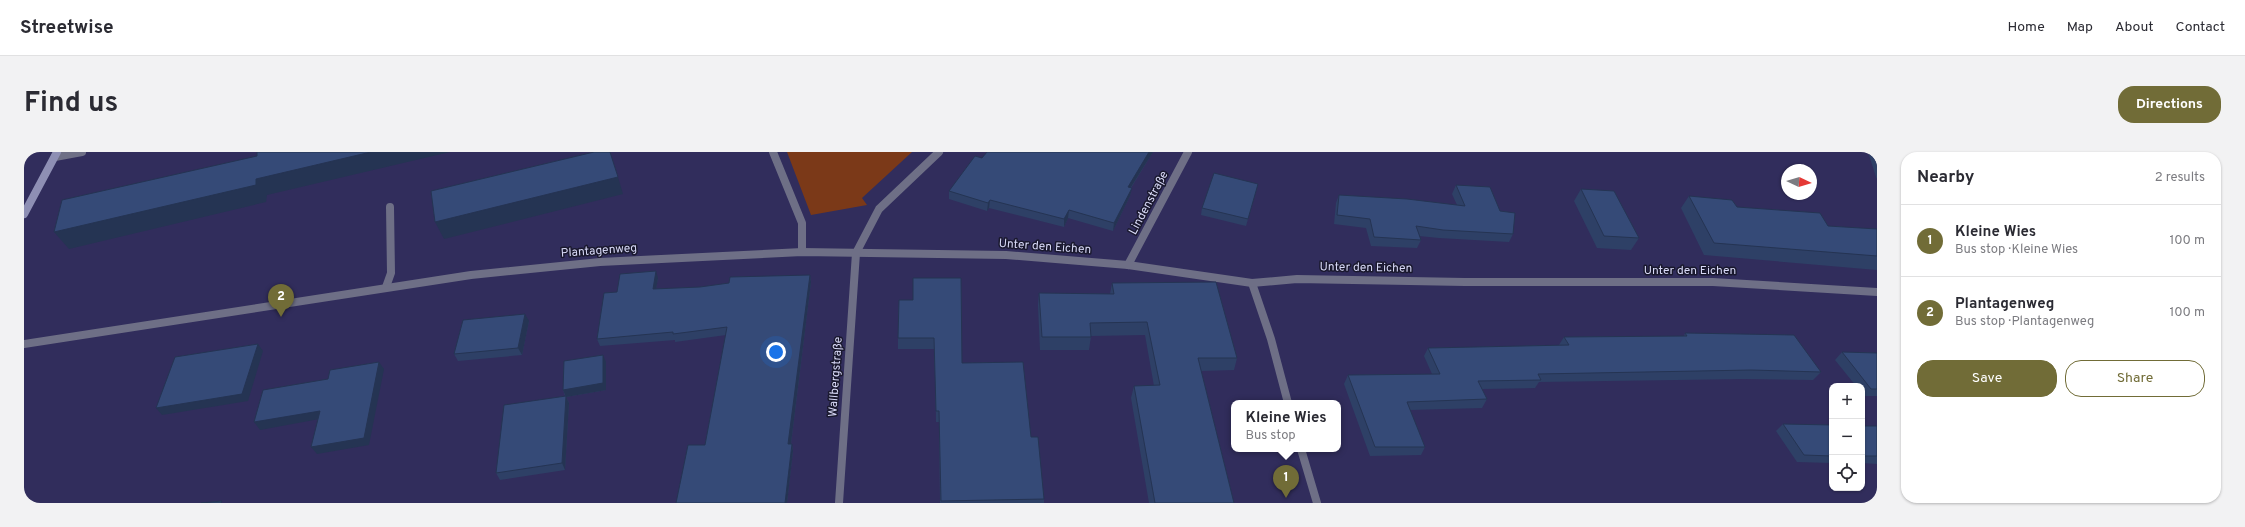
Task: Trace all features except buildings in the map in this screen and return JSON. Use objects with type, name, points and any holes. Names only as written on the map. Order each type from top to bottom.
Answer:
[{"type":"main road","points":[[24,214],[56,154]]},
{"type":"street","points":[[56,154],[82,152]]},
{"type":"street","points":[[773,152],[802,223],[802,252]]},
{"type":"street","points":[[856,253],[879,209],[939,152]]},
{"type":"street","name":"Lindenstraße","points":[[1128,265],[1188,152]]},
{"type":"street","points":[[386,287],[391,273],[390,207]]},
{"type":"street","name":"Plantagenweg","points":[[24,344],[471,275],[592,263],[802,252],[856,253]]},
{"type":"street","name":"Unter den Eichen","points":[[856,253],[1006,255],[1128,265],[1252,283],[1332,279],[1465,282],[1713,282],[1877,292]]},
{"type":"street","name":"Wallbergstraße","points":[[839,503],[856,253]]},
{"type":"street","points":[[1252,283],[1271,339],[1287,400]]},
{"type":"street","points":[[1302,452],[1317,503]]},
{"type":"shaded area","points":[[787,152],[912,152],[862,198],[867,205],[811,215]]},
{"type":"place","name":"Plantagenweg","points":[[281,317]]},
{"type":"place","name":"Kleine Wies","points":[[1286,498]]}]
